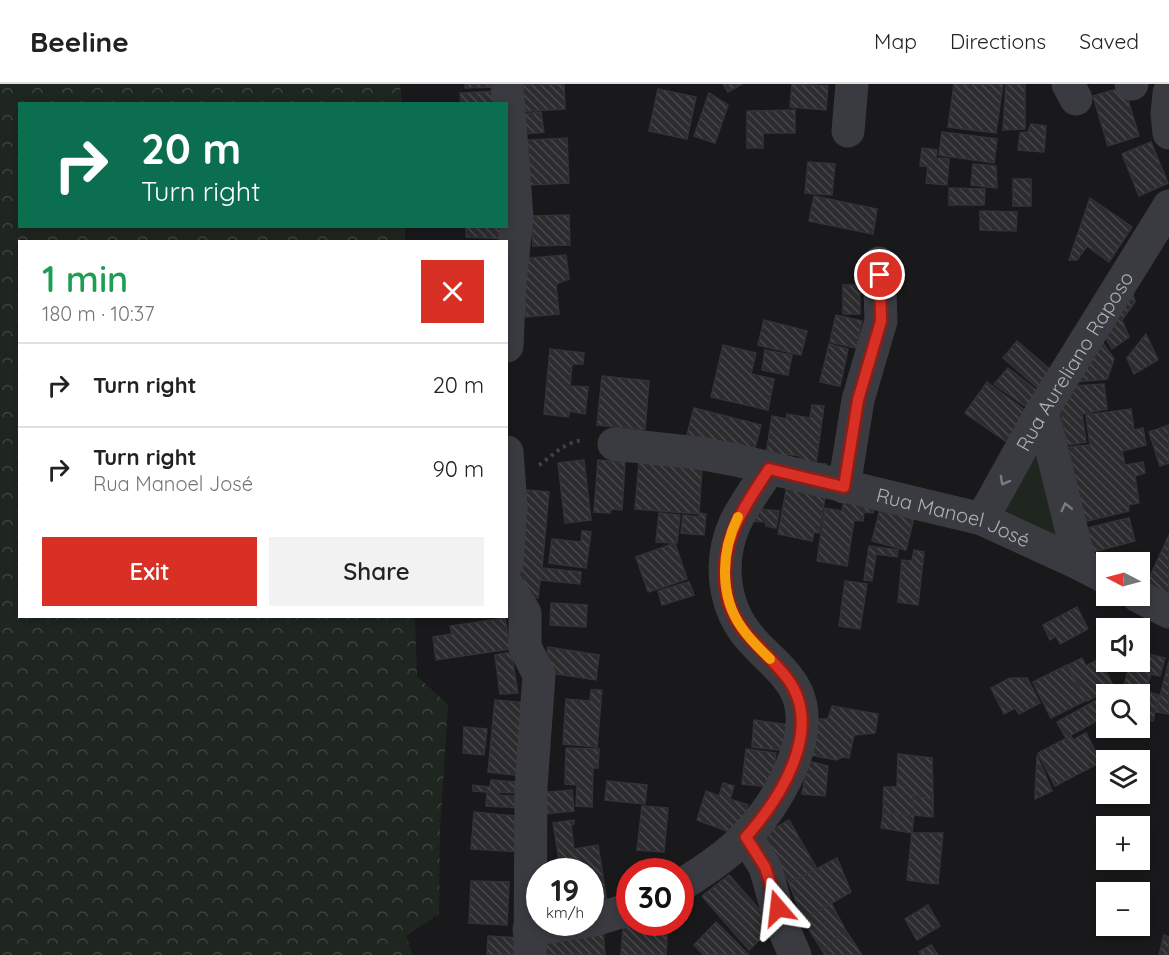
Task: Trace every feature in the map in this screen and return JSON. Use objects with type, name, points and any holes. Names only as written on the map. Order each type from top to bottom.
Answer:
[{"type":"street","points":[[507,84],[517,217],[508,325]]},
{"type":"street","points":[[848,131],[852,84]]},
{"type":"street","points":[[1169,93],[1167,114],[1169,133]]},
{"type":"street","name":"Rua Aureliano Raposo","points":[[982,519],[1042,411],[1169,206]]},
{"type":"street","points":[[844,487],[858,400],[881,321],[879,263]]},
{"type":"street","points":[[1042,411],[1094,571]]},
{"type":"street","name":"Rua Manoel José","points":[[614,444],[698,453],[982,519],[1094,571]]},
{"type":"street","points":[[508,466],[511,506],[508,550]]},
{"type":"street","points":[[694,877],[708,869],[746,837],[758,823],[793,764],[800,740],[803,720],[796,692],[787,677],[741,627],[727,595],[726,558],[734,526],[769,469]]},
{"type":"street","points":[[508,587],[525,613],[525,647],[539,675],[531,787],[530,943],[547,936]]},
{"type":"street","points":[[1150,602],[1169,612]]},
{"type":"street","points":[[746,837],[765,867],[781,923],[795,955]]},
{"type":"path","points":[[508,466],[542,463],[572,442],[582,440],[614,444]]},
{"type":"green space","points":[[0,84],[400,84],[402,102],[18,102],[18,228],[405,228],[405,240],[18,240],[18,618],[415,618],[417,676],[448,705],[440,831],[439,914],[406,936],[413,955],[0,955]]},
{"type":"green space","points":[[1045,431],[1066,543],[991,515]]},
{"type":"building","points":[[465,84],[494,84],[494,87],[465,88]]},
{"type":"building","points":[[564,84],[565,109],[514,112],[512,85]]},
{"type":"building","points":[[723,84],[742,84],[728,92]]},
{"type":"building","points":[[792,84],[828,86],[826,110],[790,107]]},
{"type":"building","points":[[954,84],[1003,84],[996,133],[948,127]]},
{"type":"building","points":[[1006,84],[1025,84],[1025,129],[1003,130]]},
{"type":"building","points":[[1124,87],[1139,136],[1108,146],[1093,96]]},
{"type":"building","points":[[658,89],[696,97],[687,139],[649,131]]},
{"type":"building","points":[[500,91],[501,102],[461,102],[460,93]]},
{"type":"building","points":[[709,93],[728,105],[715,143],[694,136]]},
{"type":"building","points":[[795,110],[795,133],[763,133],[763,148],[747,148],[747,111]]},
{"type":"building","points":[[541,112],[544,132],[514,135],[512,115]]},
{"type":"building","points":[[1031,124],[1046,126],[1044,152],[1018,150],[1020,133],[1028,132]]},
{"type":"building","points":[[942,132],[997,139],[994,163],[939,155]]},
{"type":"building","points":[[567,138],[569,183],[530,185],[528,140]]},
{"type":"building","points":[[1151,142],[1168,183],[1139,196],[1122,154]]},
{"type":"building","points":[[922,148],[937,150],[936,158],[949,159],[947,185],[926,183],[928,166],[920,166]]},
{"type":"building","points":[[808,162],[835,164],[832,195],[805,193]]},
{"type":"building","points":[[973,164],[996,166],[997,188],[971,185]]},
{"type":"building","points":[[1013,179],[1031,179],[1031,206],[1013,206]]},
{"type":"building","points":[[949,188],[985,189],[984,205],[949,205]]},
{"type":"building","points":[[814,196],[877,209],[873,234],[809,221]]},
{"type":"building","points":[[1090,198],[1132,227],[1109,262],[1087,246],[1077,260],[1069,260]]},
{"type":"building","points":[[980,211],[1017,212],[1016,231],[980,230]]},
{"type":"building","points":[[569,215],[570,245],[533,246],[532,216]]},
{"type":"building","points":[[466,228],[507,228],[507,239],[466,237]]},
{"type":"building","points":[[566,255],[569,279],[556,284],[559,314],[526,317],[520,259]]},
{"type":"building","points":[[1130,283],[1135,302],[1122,320],[1129,337],[1112,349],[1101,331]]},
{"type":"building","points":[[843,285],[860,285],[860,314],[843,314]]},
{"type":"building","points":[[836,315],[862,321],[856,348],[830,342]]},
{"type":"building","points":[[764,320],[807,331],[801,355],[758,345]]},
{"type":"building","points":[[1146,334],[1158,360],[1134,374],[1127,358]]},
{"type":"building","points":[[1098,336],[1114,359],[1107,379],[1076,382]]},
{"type":"building","points":[[1017,341],[1052,371],[1038,388],[1003,358]]},
{"type":"building","points":[[829,344],[848,349],[840,386],[820,382]]},
{"type":"building","points":[[723,345],[756,353],[751,374],[774,379],[768,410],[711,397]]},
{"type":"building","points":[[550,349],[584,353],[583,364],[572,364],[570,386],[588,387],[585,414],[570,411],[568,417],[544,414]]},
{"type":"building","points":[[765,350],[792,355],[788,375],[762,370]]},
{"type":"building","points":[[1008,368],[1040,393],[1029,409],[994,384]]},
{"type":"building","points":[[602,376],[649,381],[645,430],[597,425]]},
{"type":"building","points":[[987,382],[1026,411],[1008,443],[965,413]]},
{"type":"building","points":[[1104,384],[1107,409],[1082,414],[1086,442],[1067,445],[1060,409],[1073,386]]},
{"type":"building","points":[[812,405],[824,406],[816,463],[826,464],[825,472],[798,467],[800,456],[786,454],[785,464],[765,461],[772,416],[786,419],[787,414],[810,418]]},
{"type":"building","points":[[694,408],[761,425],[752,459],[685,442]]},
{"type":"building","points":[[1131,409],[1134,430],[1143,428],[1146,445],[1122,451],[1125,465],[1143,462],[1145,473],[1135,476],[1139,503],[1128,505],[1129,511],[1083,522],[1069,447],[1090,445],[1086,415]]},
{"type":"building","points":[[1169,425],[1169,463],[1160,466],[1149,432]]},
{"type":"building","points":[[584,460],[591,520],[565,523],[558,463]]},
{"type":"building","points":[[598,460],[625,462],[622,510],[611,509],[610,513],[594,512]]},
{"type":"building","points":[[639,462],[702,467],[699,514],[635,509]]},
{"type":"building","points":[[788,480],[825,498],[819,533],[814,532],[812,541],[778,534]]},
{"type":"building","points":[[527,490],[549,492],[542,568],[581,572],[580,584],[540,580],[538,598],[522,596],[524,577],[515,576]]},
{"type":"building","points":[[844,501],[876,501],[873,513],[864,512],[863,521],[854,520],[847,566],[817,561],[825,508],[842,511]]},
{"type":"building","points":[[881,505],[915,513],[906,550],[872,541]]},
{"type":"building","points":[[751,508],[779,511],[776,528],[766,526],[766,522],[750,521]]},
{"type":"building","points":[[659,513],[680,515],[677,543],[656,542]]},
{"type":"building","points":[[700,513],[706,514],[704,535],[681,533],[683,515],[699,517]]},
{"type":"building","points":[[1129,518],[1135,541],[1089,553],[1083,529]]},
{"type":"building","points":[[582,531],[591,532],[586,568],[549,563],[552,539],[581,542]]},
{"type":"building","points":[[1169,535],[1169,596],[1150,587],[1150,576]]},
{"type":"building","points":[[675,543],[687,579],[648,592],[636,557]]},
{"type":"building","points":[[869,546],[898,550],[897,557],[876,554],[872,581],[864,580]]},
{"type":"building","points":[[914,550],[924,552],[918,605],[898,602],[902,560],[912,561]]},
{"type":"building","points":[[845,581],[867,584],[860,629],[839,626]]},
{"type":"building","points":[[689,582],[694,595],[662,605],[658,591]]},
{"type":"building","points":[[551,603],[587,605],[586,627],[550,625]]},
{"type":"building","points":[[1077,607],[1088,629],[1060,644],[1056,636],[1050,640],[1043,625]]},
{"type":"building","points":[[505,618],[510,649],[436,660],[433,637],[452,634],[450,626]]},
{"type":"building","points":[[548,647],[599,655],[596,680],[544,672]]},
{"type":"building","points":[[511,652],[518,693],[500,694],[495,655]]},
{"type":"building","points":[[1150,654],[1165,658],[1160,676],[1151,674],[1148,684],[1124,684],[1128,672],[1150,672]]},
{"type":"building","points":[[1082,658],[1086,666],[1096,661],[1096,672],[1106,672],[1112,684],[1096,684],[1096,696],[1087,701],[1068,665]]},
{"type":"building","points":[[1169,661],[1169,714],[1156,712]]},
{"type":"building","points":[[1067,665],[1085,701],[1051,718],[1033,682]]},
{"type":"building","points":[[1010,678],[1027,678],[1040,703],[1019,714],[1015,708],[1004,714],[991,688]]},
{"type":"building","points":[[591,690],[602,690],[597,747],[563,744],[566,699],[590,701]]},
{"type":"building","points":[[1150,692],[1159,695],[1153,721],[1150,720]]},
{"type":"building","points":[[495,700],[529,703],[523,776],[488,772]]},
{"type":"building","points":[[1096,700],[1096,721],[1066,738],[1057,722]]},
{"type":"building","points":[[832,706],[878,714],[875,733],[854,735],[849,758],[843,757],[836,760],[805,754],[810,719],[828,719]]},
{"type":"building","points":[[754,720],[789,725],[787,751],[752,747]]},
{"type":"building","points":[[464,727],[487,729],[484,755],[463,753]]},
{"type":"building","points":[[1086,733],[1096,752],[1096,765],[1055,786],[1038,753],[1071,736],[1073,740]]},
{"type":"building","points":[[566,748],[599,749],[598,768],[593,768],[592,807],[576,806],[577,785],[565,784]]},
{"type":"building","points":[[746,749],[776,753],[772,787],[742,784]]},
{"type":"building","points":[[898,754],[932,758],[933,800],[913,795],[914,815],[883,814],[884,787],[897,787]]},
{"type":"building","points":[[1037,755],[1052,791],[1035,799]]},
{"type":"building","points":[[808,761],[828,766],[825,796],[802,794]]},
{"type":"building","points":[[491,780],[518,782],[517,793],[498,792],[498,795],[523,797],[522,808],[486,806],[487,792],[473,791],[473,785],[490,787]]},
{"type":"building","points":[[607,781],[647,785],[645,804],[605,800]]},
{"type":"building","points":[[723,783],[734,786],[730,799],[748,805],[738,835],[697,820],[706,791],[719,796]]},
{"type":"building","points":[[572,790],[574,811],[540,814],[538,793]]},
{"type":"building","points":[[913,795],[933,800],[933,817],[914,815]]},
{"type":"building","points":[[642,806],[668,808],[664,852],[637,850]]},
{"type":"building","points":[[474,812],[526,817],[524,852],[471,849]]},
{"type":"building","points":[[883,814],[914,815],[912,833],[881,828]]},
{"type":"building","points":[[574,820],[574,824],[571,825],[574,849],[598,845],[600,858],[559,858],[553,823]]},
{"type":"building","points":[[789,820],[817,869],[789,883],[763,835]]},
{"type":"building","points":[[912,833],[943,833],[938,884],[907,880]]},
{"type":"building","points":[[837,858],[851,892],[803,920],[789,883]]},
{"type":"building","points":[[729,875],[774,926],[749,950],[702,896]]},
{"type":"building","points":[[471,881],[509,882],[507,925],[469,923]]},
{"type":"building","points":[[604,883],[608,908],[604,908]]},
{"type":"building","points":[[831,903],[846,931],[822,950],[803,920]]},
{"type":"building","points":[[928,905],[940,926],[917,940],[905,919]]},
{"type":"building","points":[[716,922],[749,955],[704,955],[694,945]]},
{"type":"building","points":[[846,931],[862,955],[825,955],[822,950]]},
{"type":"building","points":[[1164,935],[1169,937],[1169,955],[1159,955]]},
{"type":"building","points":[[488,936],[523,938],[523,955],[487,955]]},
{"type":"building","points":[[535,936],[603,936],[605,955],[536,955]]},
{"type":"building","points":[[622,936],[667,936],[666,955],[621,955]]},
{"type":"building","points":[[931,945],[938,955],[921,955],[919,952]]},
{"type":"slow traffic","points":[[738,517],[729,540],[726,558],[727,595],[741,627],[770,659]]},
{"type":"route","points":[[778,908],[765,867],[746,837],[758,823],[793,764],[803,720],[796,692],[787,677],[750,639],[733,613],[727,595],[726,558],[734,526],[769,469],[844,487],[858,400],[881,321],[880,275]]}]
